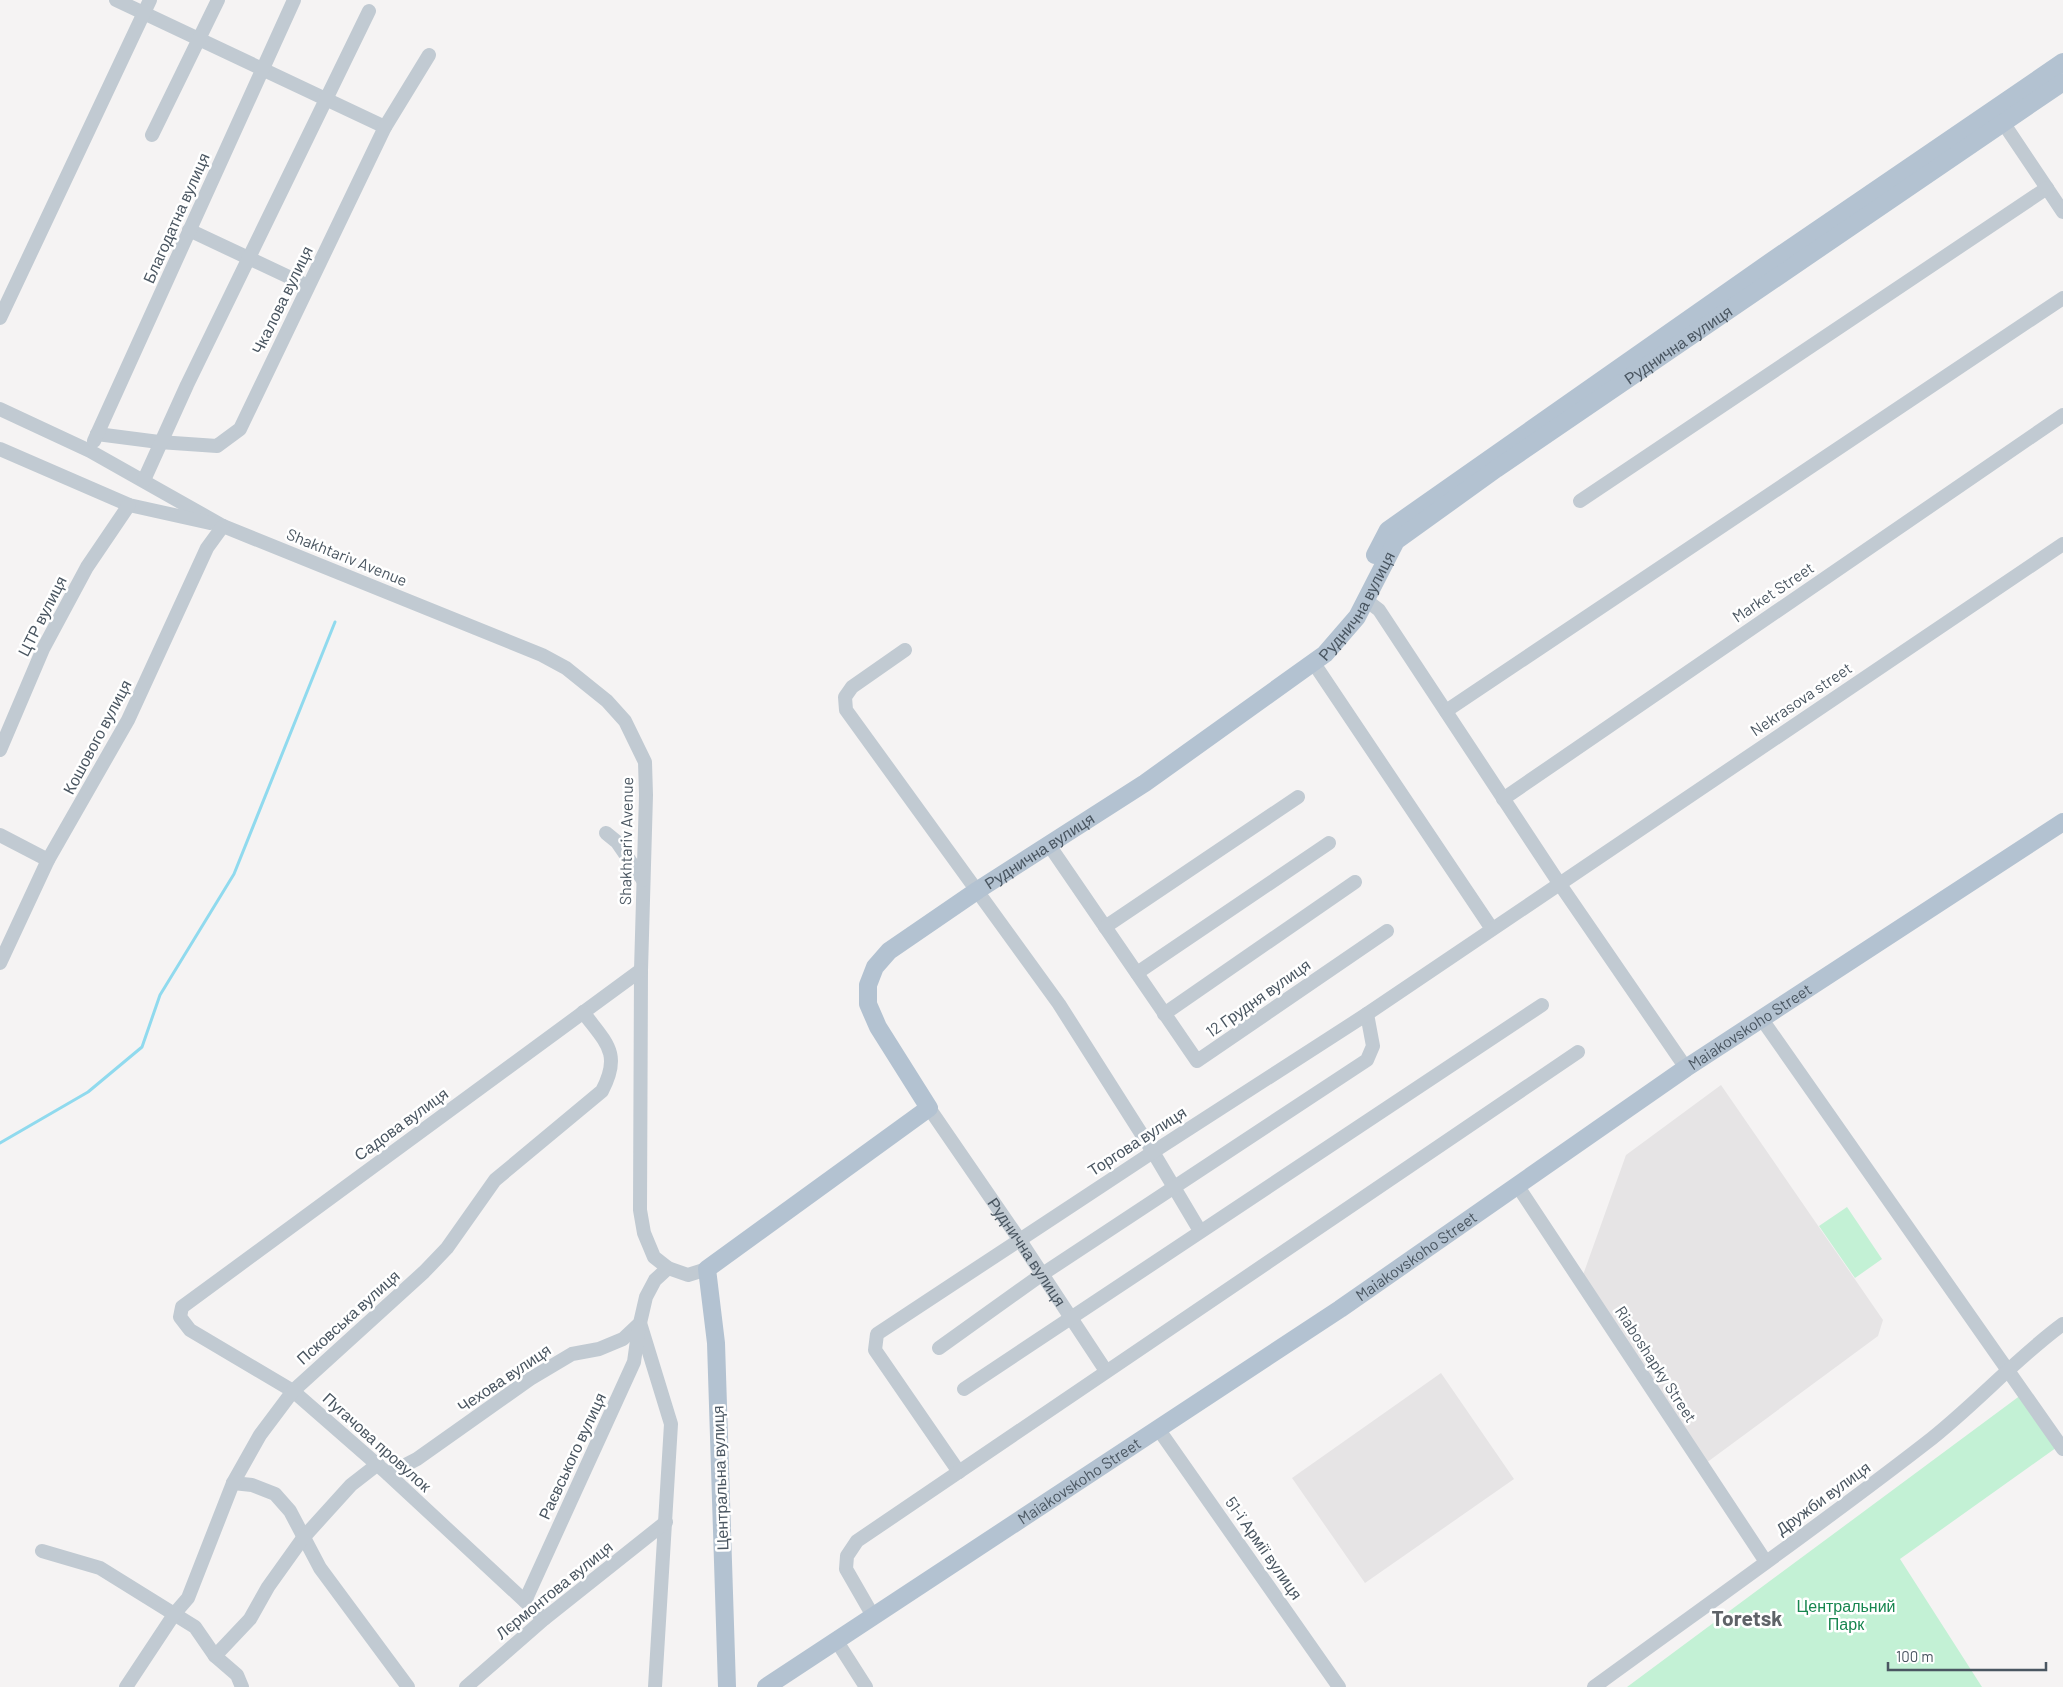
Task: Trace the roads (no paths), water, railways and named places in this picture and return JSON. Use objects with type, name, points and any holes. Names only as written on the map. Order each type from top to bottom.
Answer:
[{"type":"main road","points":[[1319,658],[1388,530],[1762,268],[2063,62]]},
{"type":"main road","name":"Руднична вулиця","points":[[929,1108],[878,1027],[868,1004],[868,985],[875,967],[889,951],[978,890],[1146,783],[1319,658],[1357,617],[1396,541],[1496,469],[2063,82]]},
{"type":"main road","name":"Maiakovskoho Street","points":[[766,1687],[1159,1430],[1340,1309],[1686,1068],[2063,822]]},
{"type":"main road","points":[[707,1269],[929,1108]]},
{"type":"main road","name":"Центральна вулиця","points":[[707,1269],[716,1343],[728,1685]]},
{"type":"street","points":[[116,0],[385,127]]},
{"type":"street","points":[[0,318],[150,0]]},
{"type":"street","points":[[152,135],[218,0]]},
{"type":"street","name":"Благодатна вулиця","points":[[90,451],[294,0]]},
{"type":"street","points":[[144,480],[248,256],[327,99],[368,11]]},
{"type":"street","name":"Чкалова вулиця","points":[[97,434],[160,442],[217,446],[240,429],[385,127],[429,55]]},
{"type":"street","points":[[2004,124],[2063,212]]},
{"type":"street","points":[[1580,501],[2048,188]]},
{"type":"street","points":[[189,230],[248,256],[308,286]]},
{"type":"street","points":[[1446,711],[2063,298]]},
{"type":"street","name":"Shakhtariv Avenue","points":[[0,409],[90,451],[223,526],[542,655],[586,682],[625,721],[644,762],[646,795],[641,970],[640,1210],[644,1233],[654,1257],[668,1268],[688,1275],[707,1269]]},
{"type":"street","name":"Market Street","points":[[1503,799],[2063,415]]},
{"type":"street","name":"Shakhtariv Avenue","points":[[0,449],[129,505],[223,526]]},
{"type":"street","name":"ЦТР вулиця","points":[[0,750],[43,649],[87,568],[129,505]]},
{"type":"street","name":"Кошового вулиця","points":[[0,963],[48,860],[89,792],[128,720],[207,548],[223,526]]},
{"type":"street","name":"Nekrasova street","points":[[1492,929],[2063,544]]},
{"type":"street","points":[[1366,600],[1379,610],[1558,883],[1686,1068]]},
{"type":"street","points":[[905,650],[852,688],[845,697],[846,710],[978,890],[1058,1004],[1153,1152],[1200,1231]]},
{"type":"street","points":[[1319,658],[1492,929]]},
{"type":"street","points":[[1105,927],[1298,797]]},
{"type":"street","points":[[606,833],[617,842],[643,880]]},
{"type":"street","points":[[0,835],[48,860]]},
{"type":"street","points":[[1136,973],[1329,844]]},
{"type":"street","name":"12 Грудня вулиця","points":[[1049,845],[1197,1061],[1387,930]]},
{"type":"street","points":[[1164,1014],[1355,882]]},
{"type":"street","name":"Торгова вулиця","points":[[959,1472],[875,1350],[877,1334],[1019,1239],[1367,1014],[1492,929]]},
{"type":"street","name":"Садова вулиця","points":[[182,1307],[641,970]]},
{"type":"street","points":[[964,1389],[1069,1317],[1542,1005]]},
{"type":"street","name":"Псковська вулиця","points":[[126,1687],[175,1613],[188,1598],[233,1482],[260,1435],[293,1391],[424,1272],[447,1248],[495,1180],[602,1091],[611,1074],[611,1050],[583,1012]]},
{"type":"street","points":[[939,1348],[1041,1275],[1367,1060],[1373,1046],[1367,1014]]},
{"type":"street","points":[[1761,1018],[2010,1370],[2063,1449]]},
{"type":"street","points":[[873,1616],[846,1569],[847,1556],[857,1542],[1578,1052]]},
{"type":"street","name":"Руднична вулиця","points":[[929,1108],[1019,1239],[1106,1371]]},
{"type":"street","name":"Riaboshapky Street","points":[[1516,1185],[1766,1562]]},
{"type":"street","points":[[656,1687],[672,1424],[640,1323],[646,1297],[655,1280],[668,1268]]},
{"type":"street","name":"Пугачова провулок","points":[[182,1307],[180,1317],[190,1330],[293,1391],[383,1469],[544,1619]]},
{"type":"street","name":"Чехова вулиця","points":[[215,1656],[250,1619],[268,1587],[303,1538],[351,1485],[383,1469],[417,1459],[530,1379],[572,1354],[599,1349],[623,1338],[640,1323]]},
{"type":"street","name":"Раєвського вулиця","points":[[525,1601],[634,1362],[640,1323]]},
{"type":"street","name":"Дружби вулиця","points":[[1594,1687],[1928,1442],[2010,1370],[2032,1347],[2063,1324]]},
{"type":"street","name":"51-ї Армії вулиця","points":[[1159,1430],[1339,1687]]},
{"type":"street","points":[[233,1482],[252,1485],[275,1494],[290,1511],[320,1568],[408,1687]]},
{"type":"street","name":"Лєрмонтова вулиця","points":[[466,1687],[544,1619],[666,1522]]},
{"type":"street","points":[[42,1551],[100,1568],[175,1613],[195,1627],[215,1656],[237,1675],[242,1687]]},
{"type":"street","points":[[836,1640],[866,1687]]},
{"type":"waterway","points":[[0,1143],[88,1092],[142,1047],[160,995],[234,874],[335,622]]},
{"type":"district","name":"Toretsk","points":[[1747,1619]]},
{"type":"park label","name":"Центральний Парк","points":[[1846,1615]]}]
